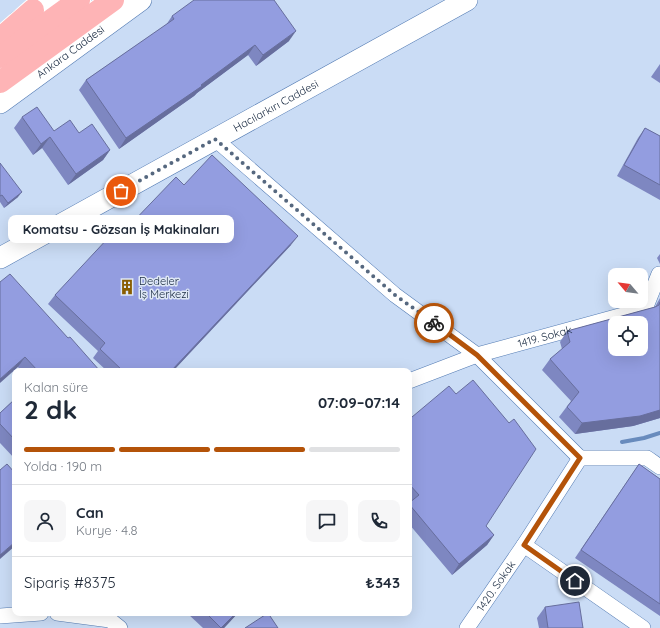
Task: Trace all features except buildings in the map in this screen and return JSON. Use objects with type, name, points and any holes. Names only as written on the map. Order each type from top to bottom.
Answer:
[{"type":"highway","points":[[0,57],[79,0]]},
{"type":"highway","name":"Ankara Caddesi","points":[[0,82],[112,0]]},
{"type":"highway","points":[[0,39],[40,5]]},
{"type":"street","name":"Ankara Caddesi","points":[[0,103],[141,0]]},
{"type":"street","name":"Hacılarkırı Caddesi","points":[[0,258],[467,0]]},
{"type":"street","points":[[0,35],[40,5]]},
{"type":"street","points":[[215,139],[395,295],[477,355],[580,458],[647,458],[660,467]]},
{"type":"street","name":"1419. Sokak","points":[[412,379],[477,355],[645,310],[659,274]]},
{"type":"street","name":"1420. Sokak","points":[[467,628],[524,545],[580,458]]},
{"type":"street","points":[[524,545],[640,627]]},
{"type":"street","points":[[0,616],[12,615]]},
{"type":"street","points":[[81,616],[114,620]]},
{"type":"waterway","points":[[622,442],[660,433]]},
{"type":"way so far","points":[[121,191],[215,139],[395,295],[434,323]]},
{"type":"place","name":"Komatsu - Gözsan İş Makinaları","points":[[121,191]]},
{"type":"place","name":"Dedeler İş Merkezi","points":[[127,287]]},
{"type":"route","points":[[434,323],[477,355],[580,458],[524,545],[575,581]]}]
